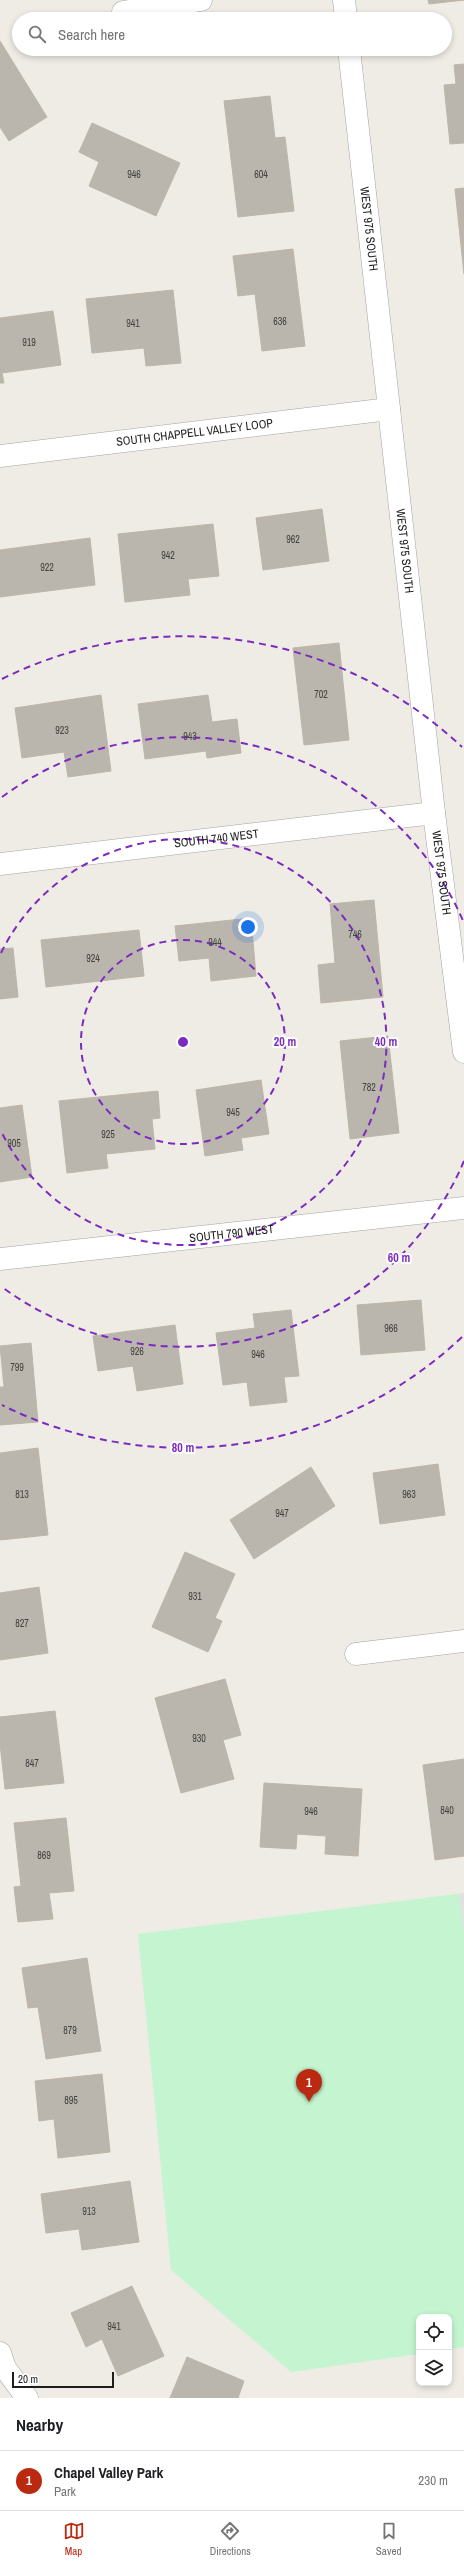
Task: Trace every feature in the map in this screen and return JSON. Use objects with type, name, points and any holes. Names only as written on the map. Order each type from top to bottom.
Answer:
[{"type":"street","points":[[123,12],[201,0]]},
{"type":"street","points":[[344,0],[345,12]]},
{"type":"street","name":"WEST 975 SOUTH","points":[[350,56],[434,813],[464,1052]]},
{"type":"street","name":"SOUTH CHAPPELL VALLEY LOOP","points":[[0,456],[389,409]]},
{"type":"street","name":"SOUTH 740 WEST","points":[[0,864],[434,813]]},
{"type":"street","name":"SOUTH 790 WEST","points":[[0,1259],[464,1208]]},
{"type":"street","points":[[356,1654],[464,1640]]},
{"type":"street","points":[[0,2353],[5,2368],[27,2398]]},
{"type":"green space","points":[[464,1893],[464,2347],[452,2349],[452,2314],[416,2314],[416,2354],[291,2372],[171,2270],[138,1934]]},
{"type":"shaded area","points":[[464,1893],[464,1933],[459,1894]]},
{"type":"building","points":[[428,0],[464,0],[429,4]]},
{"type":"building","points":[[0,41],[47,117],[9,141],[0,127]]},
{"type":"building","points":[[464,64],[464,143],[450,144],[444,85],[456,84],[454,65]]},
{"type":"building","points":[[270,96],[275,138],[285,137],[294,211],[238,217],[224,101]]},
{"type":"building","points":[[92,123],[180,163],[156,216],[89,186],[99,162],[79,152]]},
{"type":"building","points":[[464,188],[464,274],[455,189]]},
{"type":"building","points":[[293,249],[305,346],[262,351],[255,294],[238,296],[233,256]]},
{"type":"building","points":[[173,290],[181,363],[146,366],[144,348],[92,353],[86,299]]},
{"type":"building","points":[[53,311],[61,365],[2,373],[4,383],[0,383],[0,318]]},
{"type":"building","points":[[322,509],[329,561],[263,570],[256,518]]},
{"type":"building","points":[[213,524],[219,576],[188,579],[190,595],[125,602],[118,534]]},
{"type":"building","points":[[90,538],[95,585],[0,597],[0,550]]},
{"type":"building","points":[[339,643],[349,740],[304,745],[293,648]]},
{"type":"building","points":[[101,695],[111,771],[68,777],[64,752],[22,758],[15,708]]},
{"type":"building","points":[[208,695],[212,722],[237,719],[241,753],[207,758],[206,751],[145,759],[138,704]]},
{"type":"building","points":[[374,900],[383,997],[321,1003],[318,965],[335,963],[330,904]]},
{"type":"building","points":[[251,918],[256,976],[211,981],[209,958],[179,961],[175,926]]},
{"type":"building","points":[[139,930],[144,976],[46,987],[41,940]]},
{"type":"building","points":[[13,948],[18,997],[0,999],[0,949]]},
{"type":"building","points":[[388,1036],[399,1133],[350,1139],[340,1041]]},
{"type":"building","points":[[261,1080],[269,1134],[241,1138],[243,1150],[205,1156],[196,1090]]},
{"type":"building","points":[[158,1091],[160,1118],[152,1119],[155,1149],[106,1154],[108,1168],[67,1173],[59,1101]]},
{"type":"building","points":[[22,1105],[32,1177],[0,1182],[0,1108]]},
{"type":"building","points":[[421,1300],[425,1350],[361,1355],[357,1305]]},
{"type":"building","points":[[291,1310],[299,1376],[284,1377],[287,1402],[250,1406],[247,1382],[223,1385],[216,1333],[255,1328],[253,1314]]},
{"type":"building","points":[[175,1325],[183,1384],[137,1391],[133,1366],[98,1371],[93,1336]]},
{"type":"building","points":[[31,1343],[38,1422],[0,1425],[0,1387],[4,1387],[0,1346]]},
{"type":"building","points":[[38,1448],[48,1535],[0,1540],[0,1453]]},
{"type":"building","points":[[438,1464],[445,1515],[380,1524],[373,1473]]},
{"type":"building","points":[[311,1467],[335,1506],[254,1559],[230,1520]]},
{"type":"building","points":[[185,1552],[235,1574],[215,1618],[222,1621],[208,1652],[152,1627]]},
{"type":"building","points":[[39,1587],[48,1653],[0,1660],[0,1593]]},
{"type":"building","points":[[225,1679],[241,1735],[223,1740],[234,1779],[181,1793],[155,1698]]},
{"type":"building","points":[[55,1711],[64,1783],[5,1789],[0,1744],[0,1717]]},
{"type":"building","points":[[464,1759],[464,1856],[435,1860],[423,1765]]},
{"type":"building","points":[[264,1783],[362,1789],[358,1856],[325,1854],[326,1836],[297,1834],[296,1849],[260,1847]]},
{"type":"building","points":[[66,1818],[74,1891],[49,1893],[53,1919],[18,1922],[14,1887],[21,1886],[14,1823]]},
{"type":"building","points":[[87,1958],[101,2051],[46,2059],[38,2007],[28,2008],[22,1968]]},
{"type":"building","points":[[102,2074],[110,2152],[58,2158],[54,2119],[39,2121],[35,2081]]},
{"type":"building","points":[[130,2181],[139,2242],[82,2250],[79,2229],[46,2233],[41,2194]]},
{"type":"building","points":[[132,2286],[164,2356],[118,2376],[102,2339],[86,2347],[71,2313]]},
{"type":"building","points":[[187,2357],[244,2381],[238,2398],[170,2398]]},
{"type":"place","name":"Chapel Valley Park","points":[[309,2102]]}]
